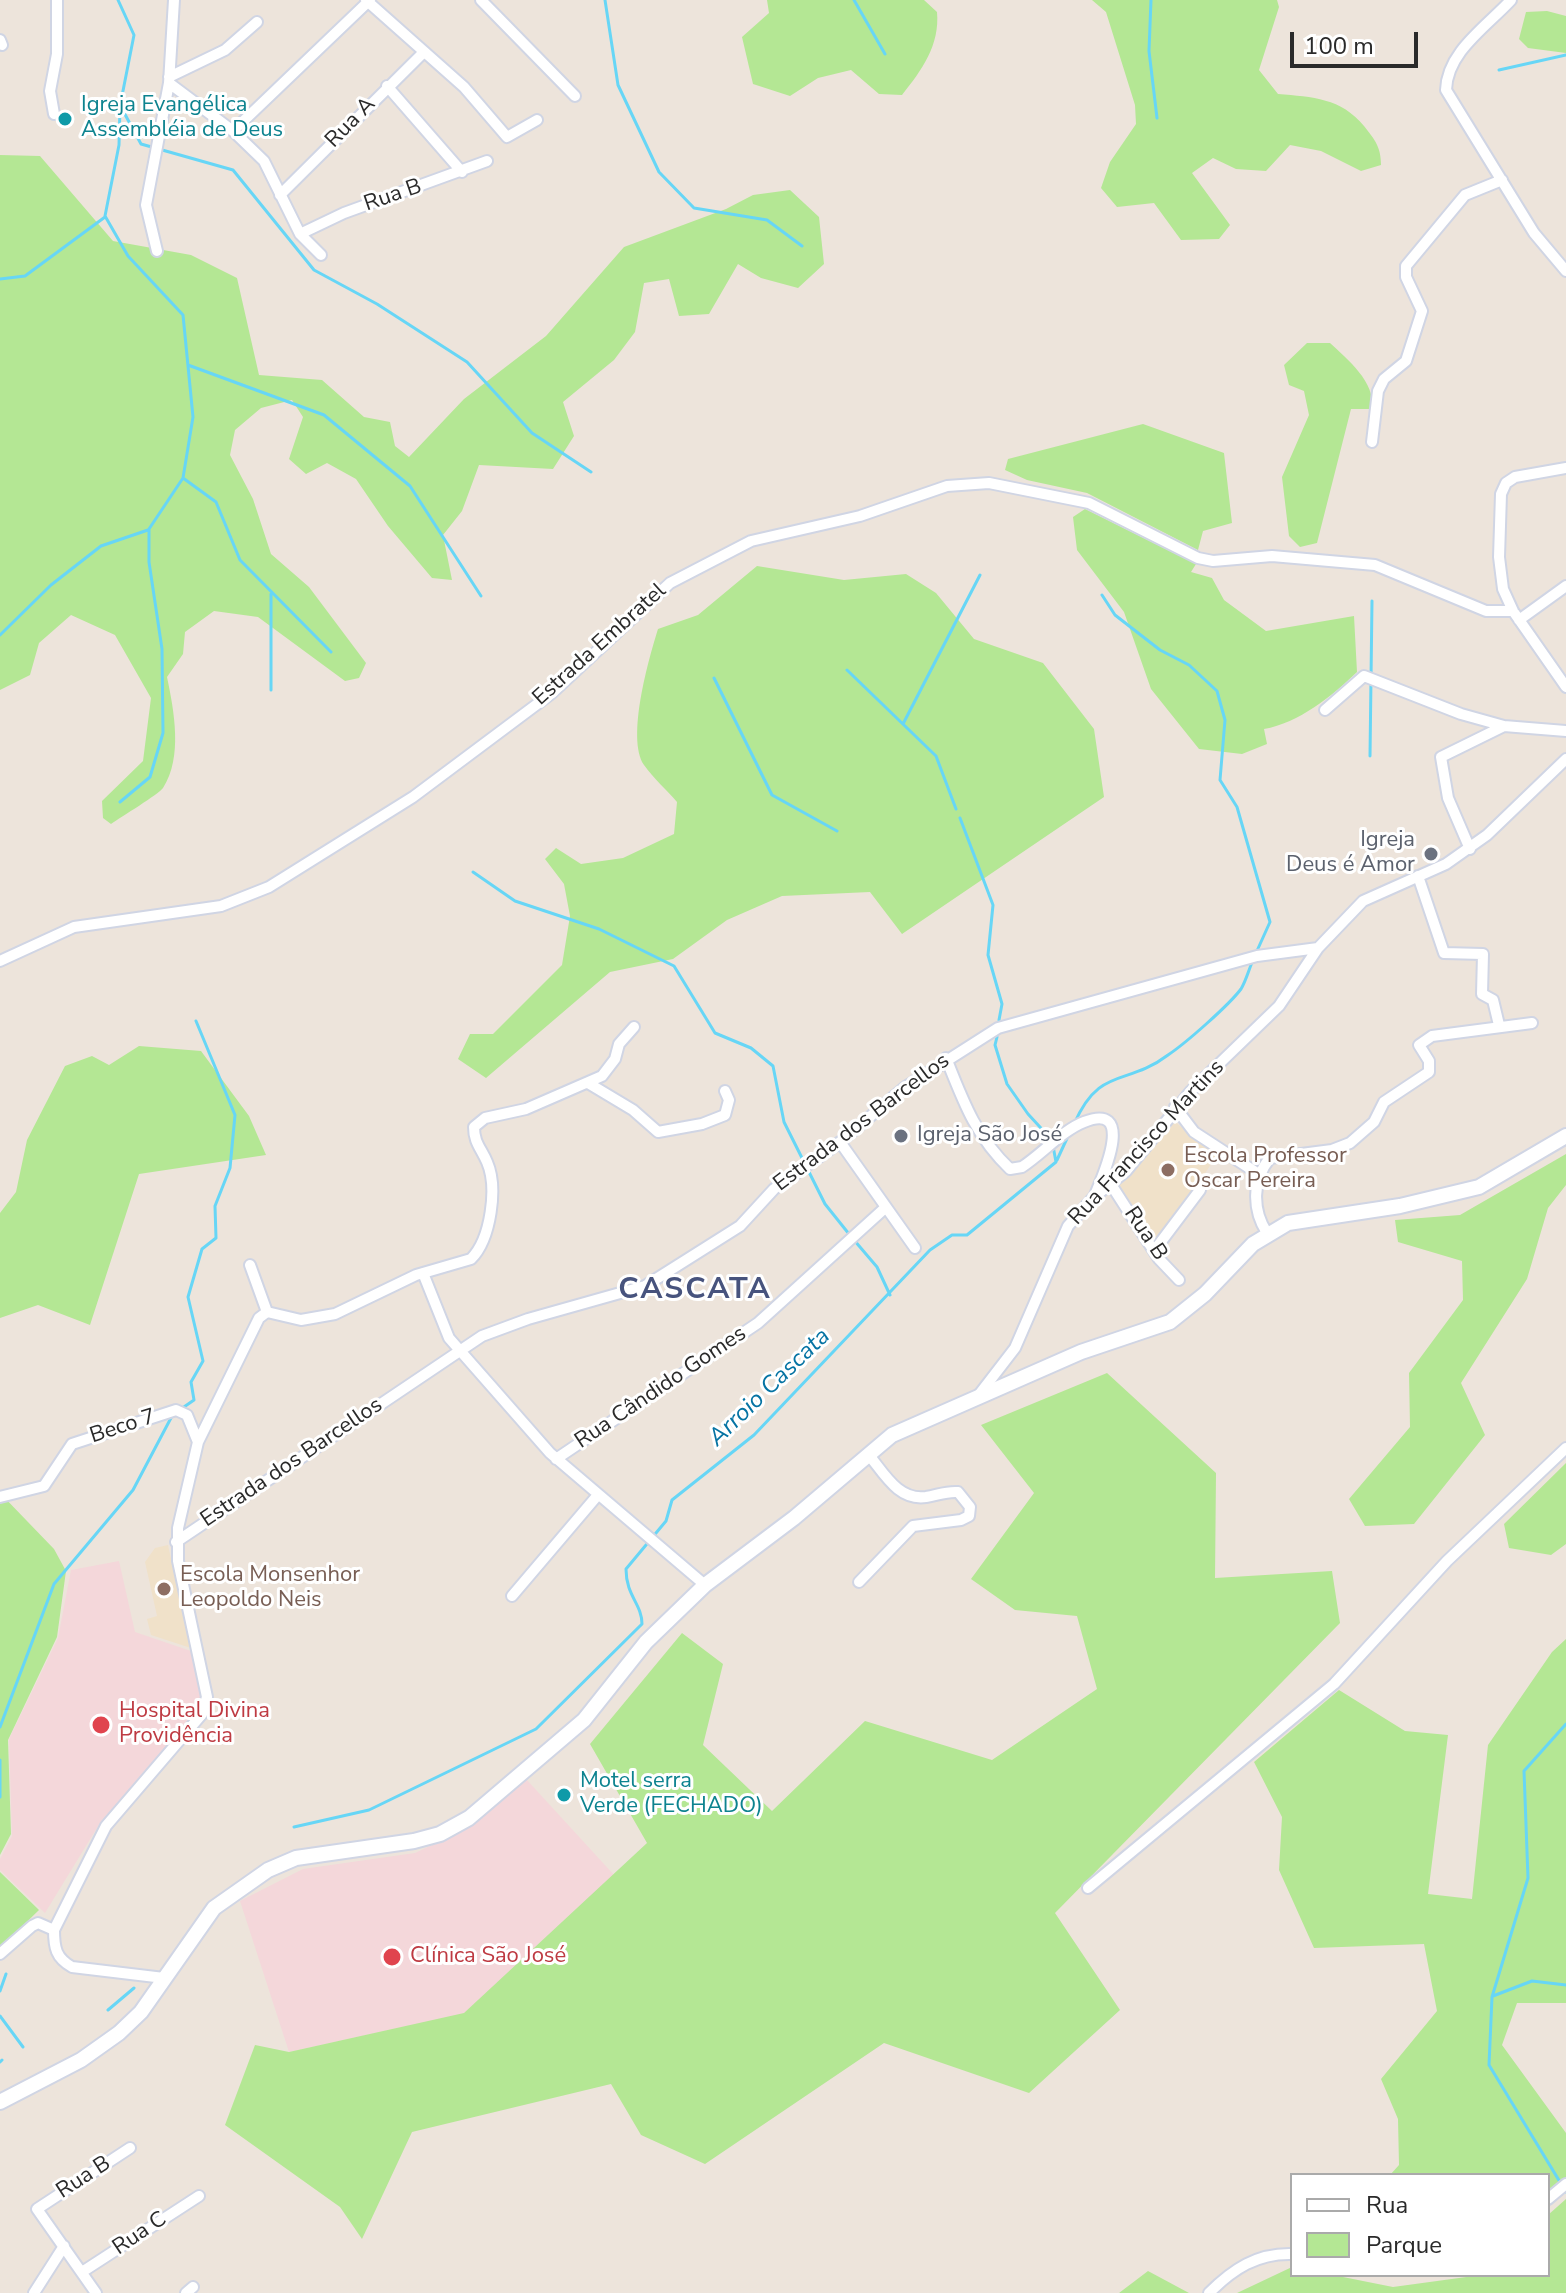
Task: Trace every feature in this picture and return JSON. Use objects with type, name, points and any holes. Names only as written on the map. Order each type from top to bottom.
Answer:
[{"type":"main road","points":[[0,2102],[81,2060],[119,2033],[141,2012],[214,1908],[268,1870],[296,1858],[414,1841],[440,1834],[469,1818],[584,1720],[646,1642],[705,1585],[794,1518],[868,1454],[921,1419],[1081,1352],[1170,1322],[1267,1233],[1302,1219],[1400,1206],[1479,1187],[1566,1136]]},
{"type":"street","points":[[54,114],[50,91],[57,54],[57,0]]},
{"type":"street","points":[[157,251],[146,205],[169,80],[174,0]]},
{"type":"street","points":[[481,0],[575,96]]},
{"type":"street","points":[[1511,0],[1455,57],[1446,72],[1446,90],[1534,233],[1566,271]]},
{"type":"street","points":[[233,131],[368,1],[464,87],[507,137],[537,120]]},
{"type":"street","points":[[169,80],[225,50],[257,22]]},
{"type":"street","name":"Rua A","points":[[280,195],[424,52]]},
{"type":"street","points":[[169,80],[233,131],[264,161],[300,234],[321,255]]},
{"type":"street","points":[[387,86],[462,172]]},
{"type":"street","name":"Rua B","points":[[300,234],[344,213],[487,161]]},
{"type":"street","points":[[1372,442],[1378,391],[1384,379],[1406,361],[1422,311],[1406,277],[1406,266],[1465,195],[1502,180]]},
{"type":"street","points":[[1566,468],[1515,477],[1506,483],[1501,494],[1499,557],[1503,589],[1516,616],[1566,687]]},
{"type":"street","name":"Estrada Embratel","points":[[0,961],[74,927],[221,906],[269,887],[413,797],[552,693],[670,583],[751,541],[860,516],[947,486],[989,483],[1089,503],[1198,558],[1213,561],[1272,556],[1375,565],[1486,611],[1516,616]]},
{"type":"street","points":[[1516,616],[1566,586]]},
{"type":"street","points":[[1325,710],[1364,676],[1461,714],[1504,726],[1566,731]]},
{"type":"street","points":[[1470,849],[1448,798],[1441,757],[1504,726]]},
{"type":"street","points":[[1318,948],[1363,901],[1470,849],[1566,759]]},
{"type":"street","points":[[1418,876],[1444,953],[1483,954],[1482,994],[1495,1002],[1499,1025]]},
{"type":"street","name":"Estrada dos Barcellos","points":[[176,1542],[460,1349],[528,1319],[645,1286],[740,1226],[774,1189],[840,1142],[946,1058],[998,1028],[1257,956],[1318,948]]},
{"type":"street","name":"Rua Francisco Martins","points":[[978,1396],[1015,1348],[1068,1226],[1094,1197],[1112,1186],[1175,1107],[1279,1006],[1318,948]]},
{"type":"street","points":[[1267,1233],[1256,1204],[1260,1175],[1266,1162],[1275,1155],[1332,1150],[1364,1135],[1384,1102],[1429,1072],[1429,1061],[1419,1045],[1424,1041],[1440,1033],[1532,1023]]},
{"type":"street","points":[[267,1312],[301,1320],[335,1314],[423,1273],[471,1259],[484,1236],[492,1179],[487,1159],[474,1141],[474,1127],[485,1118],[526,1109],[602,1076],[615,1059],[619,1044],[634,1027]]},
{"type":"street","points":[[946,1058],[970,1120],[990,1150],[1010,1169],[1022,1167],[1082,1122],[1098,1118],[1105,1122],[1112,1130],[1114,1145],[1094,1197]]},
{"type":"street","points":[[588,1083],[633,1110],[658,1132],[702,1124],[725,1115],[729,1100],[725,1091]]},
{"type":"street","points":[[1175,1107],[1194,1132],[1260,1175]]},
{"type":"street","points":[[840,1142],[915,1248]]},
{"type":"street","name":"Rua B","points":[[1112,1186],[1154,1251],[1179,1280]]},
{"type":"street","points":[[1154,1251],[1200,1190]]},
{"type":"street","name":"Rua Cândido Gomes","points":[[556,1459],[758,1323],[885,1208]]},
{"type":"street","points":[[250,1265],[267,1312]]},
{"type":"street","points":[[423,1273],[449,1338],[556,1459],[705,1585]]},
{"type":"street","points":[[164,1978],[72,1967],[61,1961],[54,1946],[54,1930],[106,1826],[202,1714],[205,1706],[206,1683],[176,1542],[198,1442],[259,1318],[267,1312]]},
{"type":"street","name":"Beco 7","points":[[3,1496],[44,1486],[72,1444],[176,1410],[187,1415],[198,1442]]},
{"type":"street","points":[[1088,1888],[1334,1684],[1447,1561],[1566,1448]]},
{"type":"street","points":[[859,1582],[913,1526],[961,1520],[969,1516],[970,1507],[958,1492],[910,1497],[900,1492],[868,1454]]},
{"type":"street","points":[[512,1596],[597,1496]]},
{"type":"street","points":[[0,1954],[38,1923],[54,1930]]},
{"type":"street","name":"Rua B","points":[[64,2246],[37,2209],[130,2148]]},
{"type":"street","points":[[1550,2197],[1566,2184]]},
{"type":"street","name":"Rua C","points":[[82,2272],[199,2196]]},
{"type":"street","points":[[34,2293],[64,2246],[96,2293]]},
{"type":"street","points":[[1209,2293],[1233,2269],[1272,2253],[1290,2254]]},
{"type":"shaded area","name":"Escola Professor Oscar Pereira","points":[[1170,1118],[1217,1155],[1159,1244],[1141,1227],[1115,1186]]},
{"type":"shaded area","name":"Escola Monsenhor Leopoldo Neis","points":[[168,1545],[191,1648],[151,1635],[147,1619],[157,1616],[145,1562],[155,1548]]},
{"type":"shaded area","name":"Hospital Divina Providência","points":[[119,1561],[135,1632],[191,1651],[203,1695],[198,1711],[100,1823],[45,1913],[0,1870],[0,1859],[12,1836],[9,1739],[58,1638],[71,1570]]},
{"type":"shaded area","name":"Clínica São José","points":[[527,1780],[615,1876],[464,2014],[289,2052],[240,1901],[303,1869],[415,1853],[464,1830]]},
{"type":"green space","points":[[767,0],[924,0],[937,12],[936,35],[923,66],[902,95],[879,94],[851,70],[818,78],[790,96],[753,84],[742,37],[769,13]]},
{"type":"green space","points":[[1092,0],[1277,0],[1279,7],[1259,70],[1278,94],[1326,101],[1355,117],[1377,144],[1381,165],[1361,171],[1321,151],[1290,145],[1266,171],[1236,169],[1213,158],[1192,173],[1230,225],[1219,239],[1181,240],[1154,203],[1117,207],[1101,188],[1110,162],[1136,124],[1135,105],[1106,12]]},
{"type":"green space","points":[[1547,11],[1566,16],[1566,53],[1528,48],[1519,39],[1526,12]]},
{"type":"green space","points":[[0,155],[40,156],[113,241],[191,255],[237,278],[259,375],[322,380],[364,417],[390,422],[395,446],[409,457],[464,399],[546,336],[624,247],[726,209],[753,195],[790,190],[819,217],[824,264],[798,288],[761,278],[738,264],[709,314],[679,316],[669,279],[644,283],[635,332],[614,360],[563,402],[574,436],[553,469],[479,465],[462,511],[443,535],[452,580],[432,578],[388,526],[356,479],[327,463],[306,474],[289,459],[303,417],[292,400],[261,408],[235,430],[230,455],[253,499],[271,554],[309,587],[366,663],[359,678],[345,681],[258,617],[214,611],[185,632],[183,654],[167,677],[175,734],[169,776],[160,791],[111,824],[103,818],[102,801],[143,761],[151,698],[115,635],[71,615],[39,643],[30,675],[0,690]]},
{"type":"green space","points":[[1307,343],[1330,343],[1352,364],[1370,390],[1372,409],[1351,409],[1317,543],[1300,547],[1289,536],[1282,477],[1309,415],[1304,391],[1289,385],[1284,365]]},
{"type":"green space","points":[[1143,424],[1224,453],[1232,523],[1203,531],[1198,550],[1087,493],[1027,480],[1005,470],[1008,459]]},
{"type":"green space","points":[[1085,509],[1196,564],[1191,572],[1212,578],[1224,600],[1266,631],[1354,616],[1357,672],[1302,715],[1264,729],[1267,744],[1242,754],[1199,749],[1151,689],[1124,612],[1077,550],[1073,517]]},
{"type":"green space","points":[[757,566],[844,580],[906,574],[936,593],[974,639],[1043,663],[1094,729],[1104,797],[902,934],[870,892],[782,896],[727,920],[673,959],[610,972],[486,1078],[458,1059],[470,1034],[493,1034],[562,965],[570,916],[564,884],[545,859],[556,848],[581,864],[623,858],[674,834],[677,802],[644,765],[637,736],[641,698],[658,629],[698,615]]},
{"type":"green space","points":[[139,1046],[201,1051],[249,1116],[266,1155],[139,1174],[90,1325],[38,1305],[0,1318],[0,1213],[16,1192],[27,1140],[65,1066],[92,1056],[109,1065]]},
{"type":"green space","points":[[1566,1154],[1566,1185],[1548,1208],[1527,1279],[1461,1383],[1485,1435],[1414,1524],[1365,1526],[1349,1499],[1410,1427],[1409,1373],[1463,1300],[1462,1261],[1398,1242],[1395,1220],[1460,1215]]},
{"type":"green space","points":[[1107,1373],[1216,1473],[1215,1578],[1332,1571],[1340,1623],[1055,1913],[1120,2010],[1029,2093],[884,2043],[705,2164],[641,2135],[611,2084],[412,2132],[362,2239],[340,2207],[225,2125],[255,2045],[289,2052],[464,2013],[647,1843],[590,1744],[682,1633],[723,1664],[703,1745],[772,1811],[865,1721],[992,1760],[1097,1689],[1077,1616],[1015,1610],[971,1579],[1034,1493],[981,1425]]},
{"type":"green space","points":[[1566,1463],[1566,1544],[1551,1555],[1509,1548],[1504,1524]]},
{"type":"green space","points":[[0,1493],[54,1549],[66,1571],[57,1637],[8,1740],[11,1834],[0,1855]]},
{"type":"green space","points":[[1566,1639],[1566,2003],[1517,2003],[1502,2045],[1566,2133],[1566,2179],[1550,2191],[1550,2173],[1392,2173],[1399,2165],[1398,2119],[1381,2079],[1437,2011],[1424,1944],[1314,1948],[1279,1870],[1282,1817],[1254,1762],[1339,1690],[1405,1731],[1448,1735],[1428,1894],[1472,1899],[1488,1745],[1552,1652]]},
{"type":"green space","points":[[0,1872],[39,1910],[0,1948]]},
{"type":"green space","points":[[1566,2199],[1566,2293],[1237,2293],[1290,2268],[1290,2277],[1343,2277],[1393,2287],[1466,2277],[1550,2277],[1550,2213]]},
{"type":"green space","points":[[1148,2271],[1189,2293],[1119,2293]]},
{"type":"waterway","points":[[118,0],[134,35],[120,106],[119,145],[105,216],[128,256],[183,315],[193,417],[183,478],[149,529],[149,562],[162,649],[163,733],[150,777],[120,802]]},
{"type":"waterway","points":[[605,0],[618,85],[659,172],[694,208],[767,220],[802,246]]},
{"type":"waterway","points":[[854,0],[885,54]]},
{"type":"waterway","points":[[1151,0],[1149,51],[1157,118]]},
{"type":"waterway","points":[[1499,70],[1566,55]]},
{"type":"waterway","points":[[121,107],[141,144],[233,170],[314,270],[377,304],[467,362],[532,433],[591,472]]},
{"type":"waterway","points":[[0,279],[25,276],[105,217]]},
{"type":"waterway","points":[[188,365],[324,415],[410,486],[481,596]]},
{"type":"waterway","points":[[183,478],[216,502],[240,560],[331,652]]},
{"type":"waterway","points":[[0,635],[51,585],[101,546],[148,530]]},
{"type":"waterway","points":[[903,724],[980,575]]},
{"type":"waterway","points":[[271,594],[271,690]]},
{"type":"waterway","points":[[1102,595],[1115,615],[1160,650],[1189,665],[1217,691],[1225,720],[1220,780],[1237,807],[1270,922],[1256,953]]},
{"type":"waterway","points":[[1370,756],[1372,601]]},
{"type":"waterway","name":"Arroio Cascata","points":[[847,670],[936,756],[956,809]]},
{"type":"waterway","points":[[714,678],[772,795],[837,831]]},
{"type":"waterway","name":"Arroio Cascata","points":[[960,818],[993,905],[988,955],[1002,1004],[999,1020]]},
{"type":"waterway","points":[[473,872],[515,901],[599,929],[674,966],[715,1033],[751,1048],[773,1066],[784,1122],[805,1164]]},
{"type":"waterway","points":[[1074,1124],[1084,1105],[1104,1085],[1153,1065],[1207,1024],[1241,989],[1253,960]]},
{"type":"waterway","points":[[181,1409],[194,1400],[191,1382],[203,1361],[188,1297],[202,1249],[216,1238],[215,1206],[230,1168],[235,1115],[196,1021]]},
{"type":"waterway","name":"Arroio Cascata","points":[[997,1037],[995,1045],[1007,1084],[1051,1139]]},
{"type":"waterway","points":[[1057,1160],[1069,1134]]},
{"type":"waterway","name":"Arroio Cascata","points":[[294,1827],[369,1810],[536,1729],[642,1624],[640,1611],[628,1586],[626,1569],[666,1521],[672,1500],[754,1435],[930,1250],[952,1235],[967,1235],[1056,1162],[1053,1146]]},
{"type":"waterway","points":[[808,1170],[825,1204],[849,1234]]},
{"type":"waterway","points":[[854,1240],[877,1267],[890,1295]]},
{"type":"waterway","points":[[0,1727],[54,1584],[133,1490],[172,1416]]},
{"type":"waterway","points":[[1566,1724],[1524,1771],[1528,1878],[1492,1997],[1489,2065],[1566,2192]]},
{"type":"waterway","points":[[0,1760],[0,1797]]},
{"type":"waterway","points":[[0,1991],[6,1974]]},
{"type":"waterway","points":[[1493,1996],[1532,1981],[1566,1985]]},
{"type":"waterway","name":"Arroio Cascata","points":[[108,2010],[134,1988]]},
{"type":"waterway","points":[[0,2016],[23,2047]]},
{"type":"place","name":"Igreja Evangélica Assembléia de Deus","points":[[65,119]]},
{"type":"place","name":"Igreja Deus é Amor","points":[[1431,854]]},
{"type":"place","name":"Igreja São José","points":[[901,1136]]},
{"type":"place","name":"Escola Professor Oscar Pereira","points":[[1168,1170]]},
{"type":"place","name":"Escola Monsenhor Leopoldo Neis","points":[[164,1589]]},
{"type":"place","name":"Hospital Divina Providência","points":[[101,1725]]},
{"type":"place","name":"Motel serra Verde (FECHADO)","points":[[564,1795]]},
{"type":"place","name":"Clínica São José","points":[[392,1957]]},
{"type":"district","name":"CASCATA","points":[[695,1291]]}]
